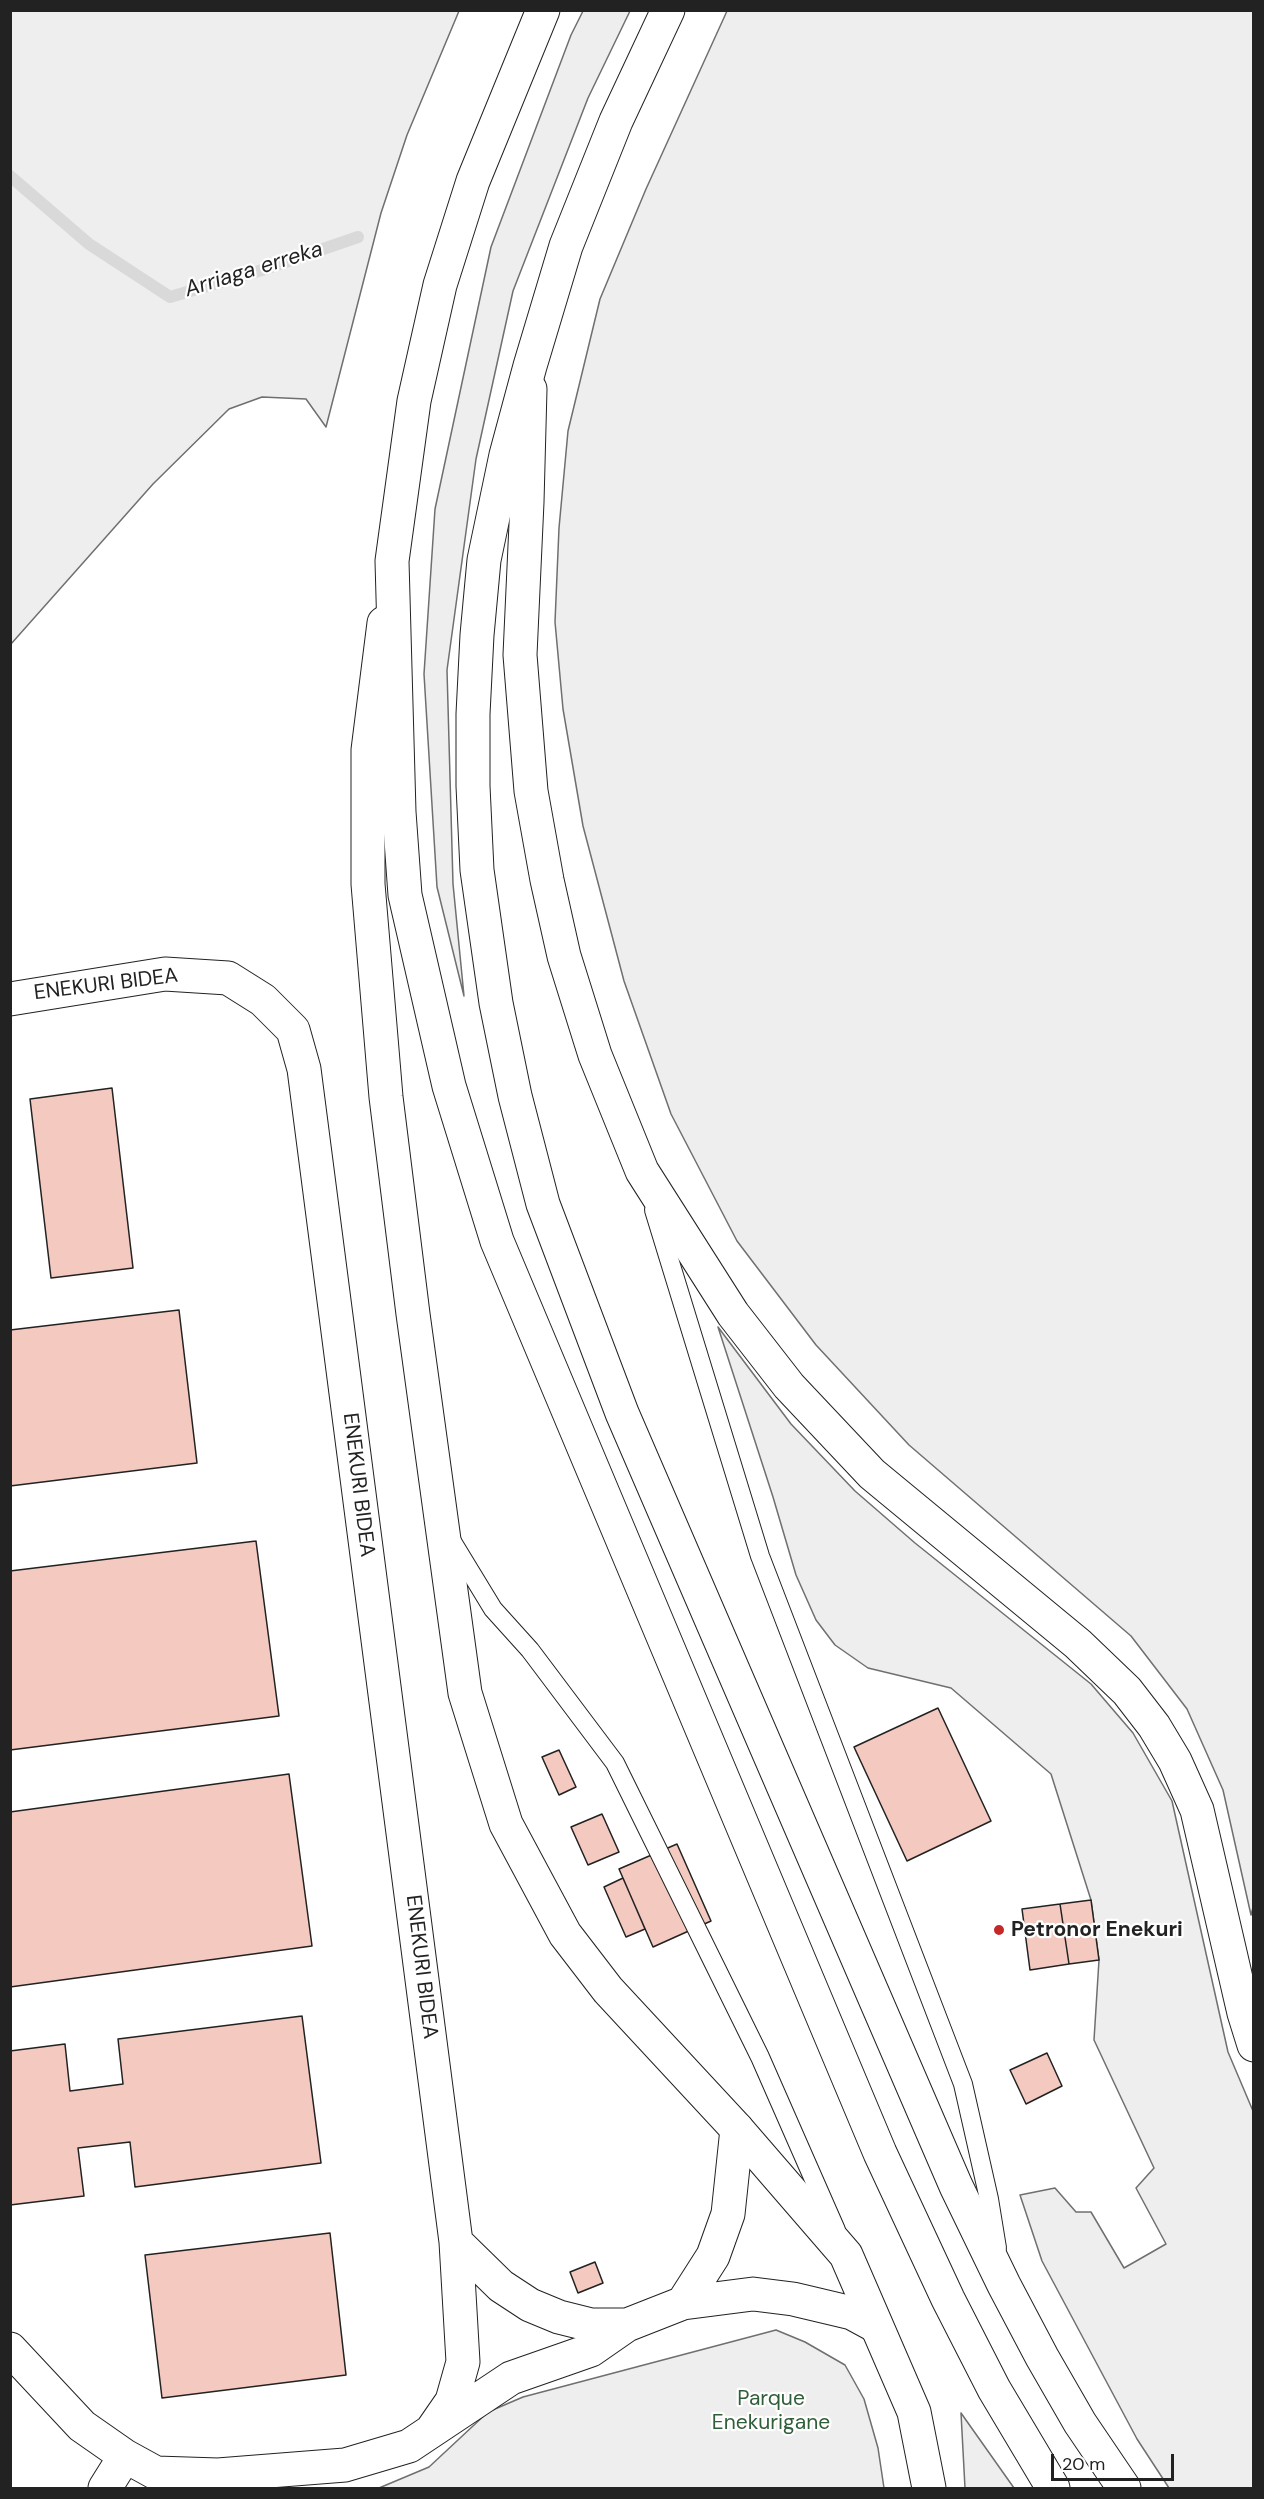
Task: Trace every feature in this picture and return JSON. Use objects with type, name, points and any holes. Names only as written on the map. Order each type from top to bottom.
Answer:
[{"type":"street","points":[[543,10],[473,181],[440,285],[414,402],[368,750],[368,884],[386,1097],[465,1693],[506,1824],[565,1934],[608,1990],[736,2129],[846,2255],[914,2412],[929,2488]]},
{"type":"street","points":[[668,10],[616,121],[566,246],[506,455],[484,560],[473,714],[477,870],[495,1003],[515,1096],[543,1204],[622,1413],[956,2186],[1004,2285],[1080,2423],[1124,2488]]},
{"type":"street","points":[[530,366],[520,655],[531,791],[564,956],[595,1055],[642,1171],[733,1314],[789,1386],[872,1474],[1078,1644],[1127,1691],[1154,1726],[1175,1761],[1197,1810],[1244,2013],[1254,2045]]},
{"type":"street","points":[[392,561],[399,801],[405,895],[449,1086],[497,1241],[880,2153],[948,2299],[994,2389],[1053,2488]]},
{"type":"street","name":"ENEKURI BIDEA","points":[[10,999],[165,974],[228,978],[263,1000],[293,1030],[304,1069],[456,2242],[463,2362],[452,2401],[432,2430]]},
{"type":"street","points":[[683,2303],[713,2256],[728,2214],[736,2129]]},
{"type":"street","name":"ENEKURI BIDEA","points":[[456,2242],[501,2286],[530,2306],[559,2317],[591,2325],[627,2325]]},
{"type":"street","name":"ENEKURI BIDEA","points":[[10,2349],[82,2426],[125,2456],[156,2473],[218,2475],[345,2465],[409,2446],[511,2378],[591,2350],[627,2325],[683,2303],[753,2294],[794,2299],[852,2313],[876,2326]]},
{"type":"street","points":[[105,2488],[125,2456]]},
{"type":"lane","points":[[642,1171],[760,1556],[963,2084],[989,2199],[1004,2285]]},
{"type":"lane","points":[[442,1526],[493,1609],[530,1650],[615,1763],[760,2057],[846,2255]]},
{"type":"green space","points":[[11,10],[459,11],[407,135],[381,213],[326,427],[306,399],[262,397],[229,409],[153,484],[11,644]]},
{"type":"green space","points":[[583,11],[630,11],[588,98],[513,291],[476,459],[447,670],[453,884],[464,996],[437,887],[424,674],[435,509],[491,247],[571,35]]},
{"type":"green space","points":[[727,11],[1253,11],[1254,1904],[1251,1915],[1223,1790],[1187,1709],[1131,1636],[909,1445],[816,1345],[737,1241],[671,1114],[624,981],[583,826],[563,709],[555,622],[559,528],[568,431],[600,299],[646,189]]},
{"type":"green space","points":[[718,1327],[791,1424],[855,1491],[915,1543],[1091,1684],[1133,1733],[1172,1801],[1228,2052],[1253,2111],[1253,2488],[1169,2488],[1137,2439],[1042,2261],[1020,2195],[1055,2188],[1076,2212],[1091,2212],[1124,2268],[1166,2244],[1136,2188],[1154,2168],[1094,2040],[1099,1960],[1091,1900],[1051,1774],[951,1688],[868,1668],[835,1645],[816,1620],[796,1575]]},
{"type":"green space","name":"Parque Enekurigane","points":[[776,2330],[805,2342],[845,2365],[864,2399],[878,2448],[884,2488],[379,2488],[429,2467],[488,2412],[523,2397]]},
{"type":"green space","points":[[961,2413],[1014,2488],[965,2488]]},
{"type":"building","points":[[112,1088],[133,1268],[51,1278],[30,1099]]},
{"type":"building","points":[[179,1310],[197,1463],[10,1486],[10,1330]]},
{"type":"building","points":[[256,1541],[279,1716],[10,1750],[10,1571]]},
{"type":"building","points":[[938,1708],[991,1821],[907,1861],[854,1747]]},
{"type":"building","points":[[559,1750],[576,1787],[559,1795],[542,1757]]},
{"type":"building","points":[[289,1774],[312,1946],[10,1987],[10,1812]]},
{"type":"building","points":[[602,1814],[619,1852],[588,1865],[571,1827]]},
{"type":"building","points":[[677,1844],[711,1921],[653,1947],[619,1869]]},
{"type":"building","points":[[623,1878],[645,1929],[626,1937],[604,1887]]},
{"type":"building","points":[[1091,1900],[1099,1960],[1069,1964],[1060,1904]]},
{"type":"building","points":[[1060,1904],[1069,1964],[1030,1970],[1022,1909]]},
{"type":"building","points":[[302,2016],[321,2163],[135,2187],[130,2142],[78,2148],[84,2196],[10,2205],[10,2051],[65,2044],[70,2091],[123,2084],[118,2039]]},
{"type":"building","points":[[1047,2053],[1062,2086],[1026,2104],[1010,2070]]},
{"type":"building","points":[[330,2233],[346,2375],[162,2398],[145,2255]]},
{"type":"building","points":[[595,2262],[603,2283],[578,2293],[570,2272]]},
{"type":"waterway","name":"Arriaga erreka","points":[[10,176],[89,244],[170,297],[262,270],[358,237]]},
{"type":"place","name":"Petronor Enekuri","points":[[999,1930]]}]
